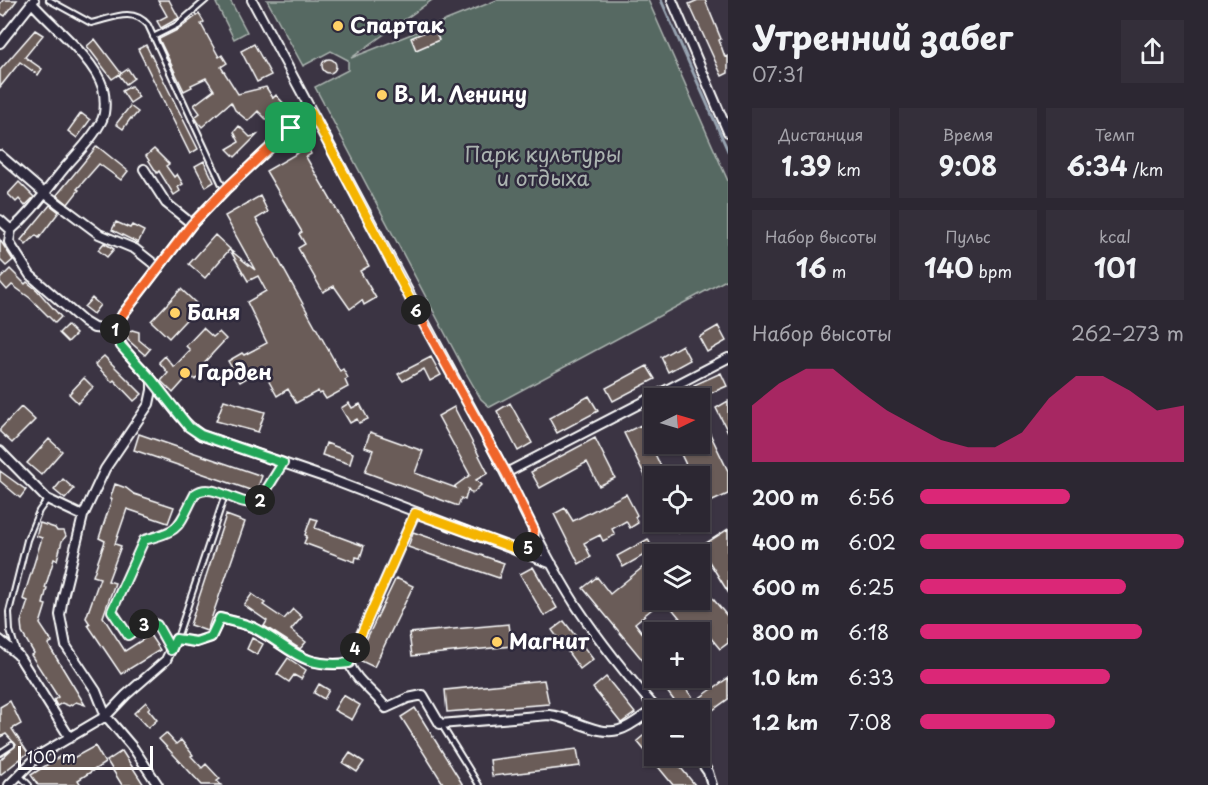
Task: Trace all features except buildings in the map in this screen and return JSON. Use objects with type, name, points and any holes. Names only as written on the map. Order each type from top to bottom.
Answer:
[{"type":"street","points":[[252,0],[506,473],[552,564],[577,606],[649,700]]},
{"type":"street","points":[[672,0],[728,132]]},
{"type":"street","points":[[0,42],[33,1],[49,22],[72,43],[102,86],[103,118],[32,211],[11,230],[9,242],[30,275],[84,322],[94,328],[115,330]]},
{"type":"street","points":[[312,113],[291,128],[192,224],[123,314],[115,330],[121,346],[152,380],[189,427],[201,435],[283,463],[552,564]]},
{"type":"street","points":[[0,155],[44,193],[99,234],[135,249],[159,268]]},
{"type":"street","points":[[144,169],[166,203],[192,224]]},
{"type":"street","points":[[0,220],[11,230]]},
{"type":"street","points":[[506,473],[728,358]]},
{"type":"street","points":[[152,380],[149,404],[105,470],[83,516],[63,597],[61,625],[66,646],[96,691],[106,716],[134,749],[158,785]]},
{"type":"street","points":[[149,404],[157,400],[166,400]]},
{"type":"street","points":[[0,451],[47,499],[83,516]]},
{"type":"street","points":[[521,551],[530,545],[534,530]]},
{"type":"street","points":[[9,785],[38,756],[106,716],[166,660],[176,639],[196,642],[211,637],[220,618],[250,626],[301,657],[316,663],[329,665],[349,663],[358,680],[364,687],[376,694],[386,708],[408,698],[423,695],[440,724],[549,715],[608,731],[626,728],[644,717]]},
{"type":"street","points":[[0,640],[18,655],[70,738]]},
{"type":"street","points":[[704,766],[712,785]]},
{"type":"lane","points":[[49,0],[91,23],[119,15],[142,18],[148,25],[225,190]]},
{"type":"lane","points":[[153,37],[177,25],[206,0]]},
{"type":"lane","points":[[171,650],[157,625],[148,622],[128,635],[112,611],[144,540],[170,533],[176,529],[195,494],[199,491],[210,490],[256,503],[262,499],[283,463]]},
{"type":"lane","points":[[176,639],[225,495]]},
{"type":"lane","points":[[18,655],[10,631],[9,612],[27,540],[39,511],[47,499]]},
{"type":"lane","points":[[349,663],[415,513]]},
{"type":"lane","points":[[440,724],[479,785]]},
{"type":"lane","points":[[0,753],[12,745]]},
{"type":"lane","points":[[18,775],[29,785]]},
{"type":"green space","points":[[230,0],[247,32],[234,39],[216,3]]},
{"type":"green space","name":"Парк культуры и отдыха","points":[[267,0],[432,0],[351,58],[497,0],[648,0],[728,181],[728,279],[490,407],[481,399],[466,373],[315,87],[348,70],[348,60],[331,51],[303,66]]},
{"type":"waterway","points":[[661,0],[728,151]]},
{"type":"place","name":"Спартак","points":[[338,26]]},
{"type":"place","name":"В. И. Ленину","points":[[382,95]]},
{"type":"place","name":"Баня","points":[[175,313]]},
{"type":"place","name":"Гарден","points":[[185,373]]},
{"type":"place","name":"Магнит","points":[[497,642]]},
{"type":"route","points":[[312,113],[381,245],[506,473],[534,530],[530,545],[521,551],[415,513],[349,663],[329,665],[301,657],[250,626],[220,618],[211,637],[196,642],[176,639],[171,650],[157,625],[148,622],[128,635],[112,611],[144,540],[170,533],[176,529],[195,494],[204,489],[256,503],[262,499],[283,463],[201,435],[189,427],[144,370],[121,346],[115,330],[123,314],[192,224],[291,128],[312,113]]}]
